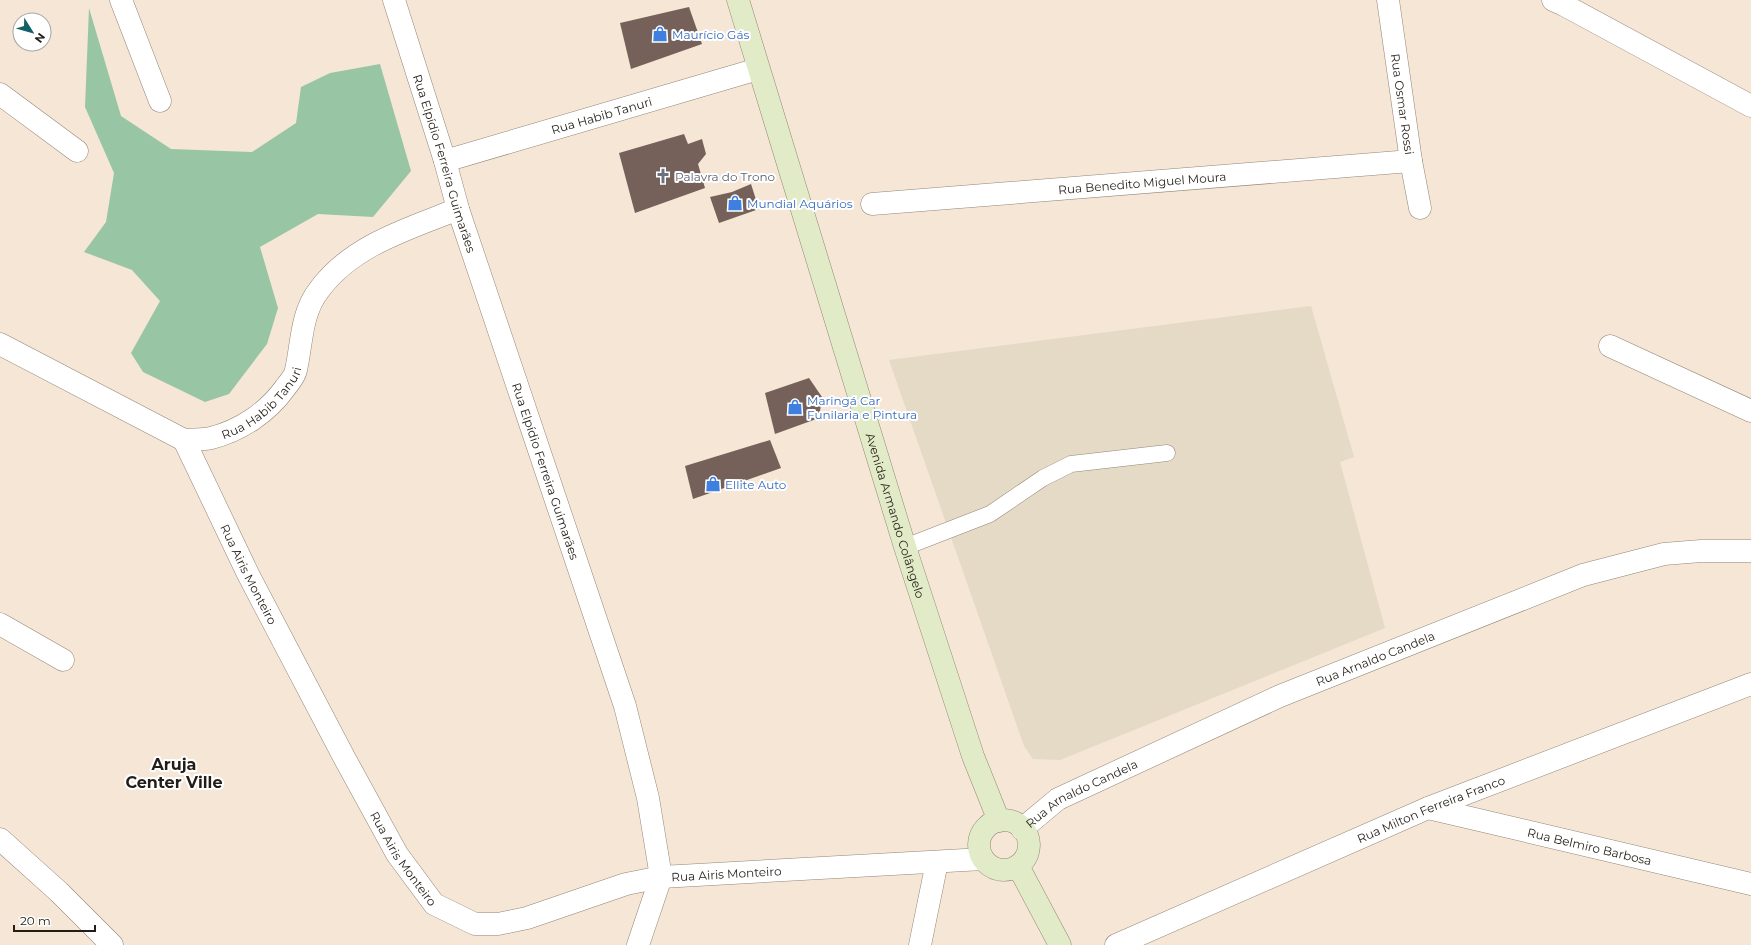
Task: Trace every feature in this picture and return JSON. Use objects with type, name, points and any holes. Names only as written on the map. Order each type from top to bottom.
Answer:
[{"type":"street","points":[[121,0],[160,101]]},
{"type":"street","name":"Rua Elpídio Ferreira Guimarães","points":[[394,0],[445,161],[458,209],[625,706],[648,798],[661,877],[638,945]]},
{"type":"street","name":"Avenida Armando Colângelo","points":[[738,0],[905,546],[972,756],[999,821]]},
{"type":"street","name":"Rua Osmar Rossi","points":[[1388,0],[1411,161],[1420,208]]},
{"type":"street","points":[[1553,0],[1751,106]]},
{"type":"street","name":"Rua Habib Tanuri","points":[[445,161],[758,69]]},
{"type":"street","points":[[0,94],[77,151]]},
{"type":"street","name":"Rua Benedito Miguel Moura","points":[[872,204],[1411,161]]},
{"type":"street","name":"Rua Habib Tanuri","points":[[184,440],[210,438],[231,431],[254,418],[278,398],[296,372],[305,318],[318,290],[340,266],[364,249],[458,209]]},
{"type":"street","points":[[0,344],[184,440]]},
{"type":"street","points":[[1610,346],[1751,411]]},
{"type":"street","name":"Rua Airis Monteiro","points":[[184,440],[248,574],[345,759],[397,854],[434,904],[475,924],[498,924],[527,918],[626,884],[661,877],[983,859]]},
{"type":"street","name":"Rua Arnaldo Candela","points":[[1022,829],[1058,799],[1272,700],[1583,575],[1664,554],[1701,551],[1751,551]]},
{"type":"street","points":[[0,624],[63,660]]},
{"type":"street","name":"Rua Milton Ferreira Franco","points":[[1116,945],[1428,808],[1751,684]]},
{"type":"street","name":"Rua Belmiro Barbosa","points":[[1428,808],[1751,884]]},
{"type":"street","points":[[999,821],[1008,821],[1016,824],[1022,829],[1027,836],[1029,845],[1024,860],[1018,866],[1003,870],[989,865],[983,859],[979,845],[980,837],[988,827],[999,821]]},
{"type":"street","points":[[0,839],[60,892],[112,945]]},
{"type":"street","points":[[920,945],[937,862]]},
{"type":"street","points":[[1018,866],[1060,945]]},
{"type":"lane","points":[[905,546],[990,514],[1043,478],[1071,464],[1167,453]]},
{"type":"shaded area","points":[[1311,306],[1354,457],[1340,462],[1385,628],[1060,760],[1033,759],[1024,746],[889,360]]},
{"type":"green space","points":[[89,8],[121,116],[171,149],[252,152],[296,123],[301,87],[330,73],[380,64],[411,171],[373,217],[318,214],[260,247],[278,308],[267,344],[229,394],[205,402],[143,372],[131,353],[160,301],[132,270],[84,252],[106,222],[114,173],[85,107]]},
{"type":"building","name":"Maurício Gás","points":[[689,7],[702,44],[631,69],[620,23]]},
{"type":"building","name":"Palavra do Trono","points":[[684,134],[688,144],[702,139],[706,154],[698,164],[705,188],[635,213],[619,153]]},
{"type":"building","name":"Mundial Aquários","points":[[751,184],[759,209],[719,223],[710,197],[732,192]]},
{"type":"building","name":"Maringá Car Funilaria e Pintura","points":[[809,378],[822,397],[819,418],[775,434],[765,393]]},
{"type":"building","name":"Ellite Auto","points":[[770,440],[781,468],[693,499],[685,466]]},
{"type":"place","name":"Maurício Gás","points":[[660,34]]},
{"type":"place","name":"Palavra do Trono","points":[[663,176]]},
{"type":"place","name":"Mundial Aquários","points":[[735,203]]},
{"type":"place","name":"Maringá Car Funilaria e Pintura","points":[[795,407]]},
{"type":"place","name":"Ellite Auto","points":[[713,484]]},
{"type":"district","name":"Aruja Center Ville","points":[[174,773]]}]
